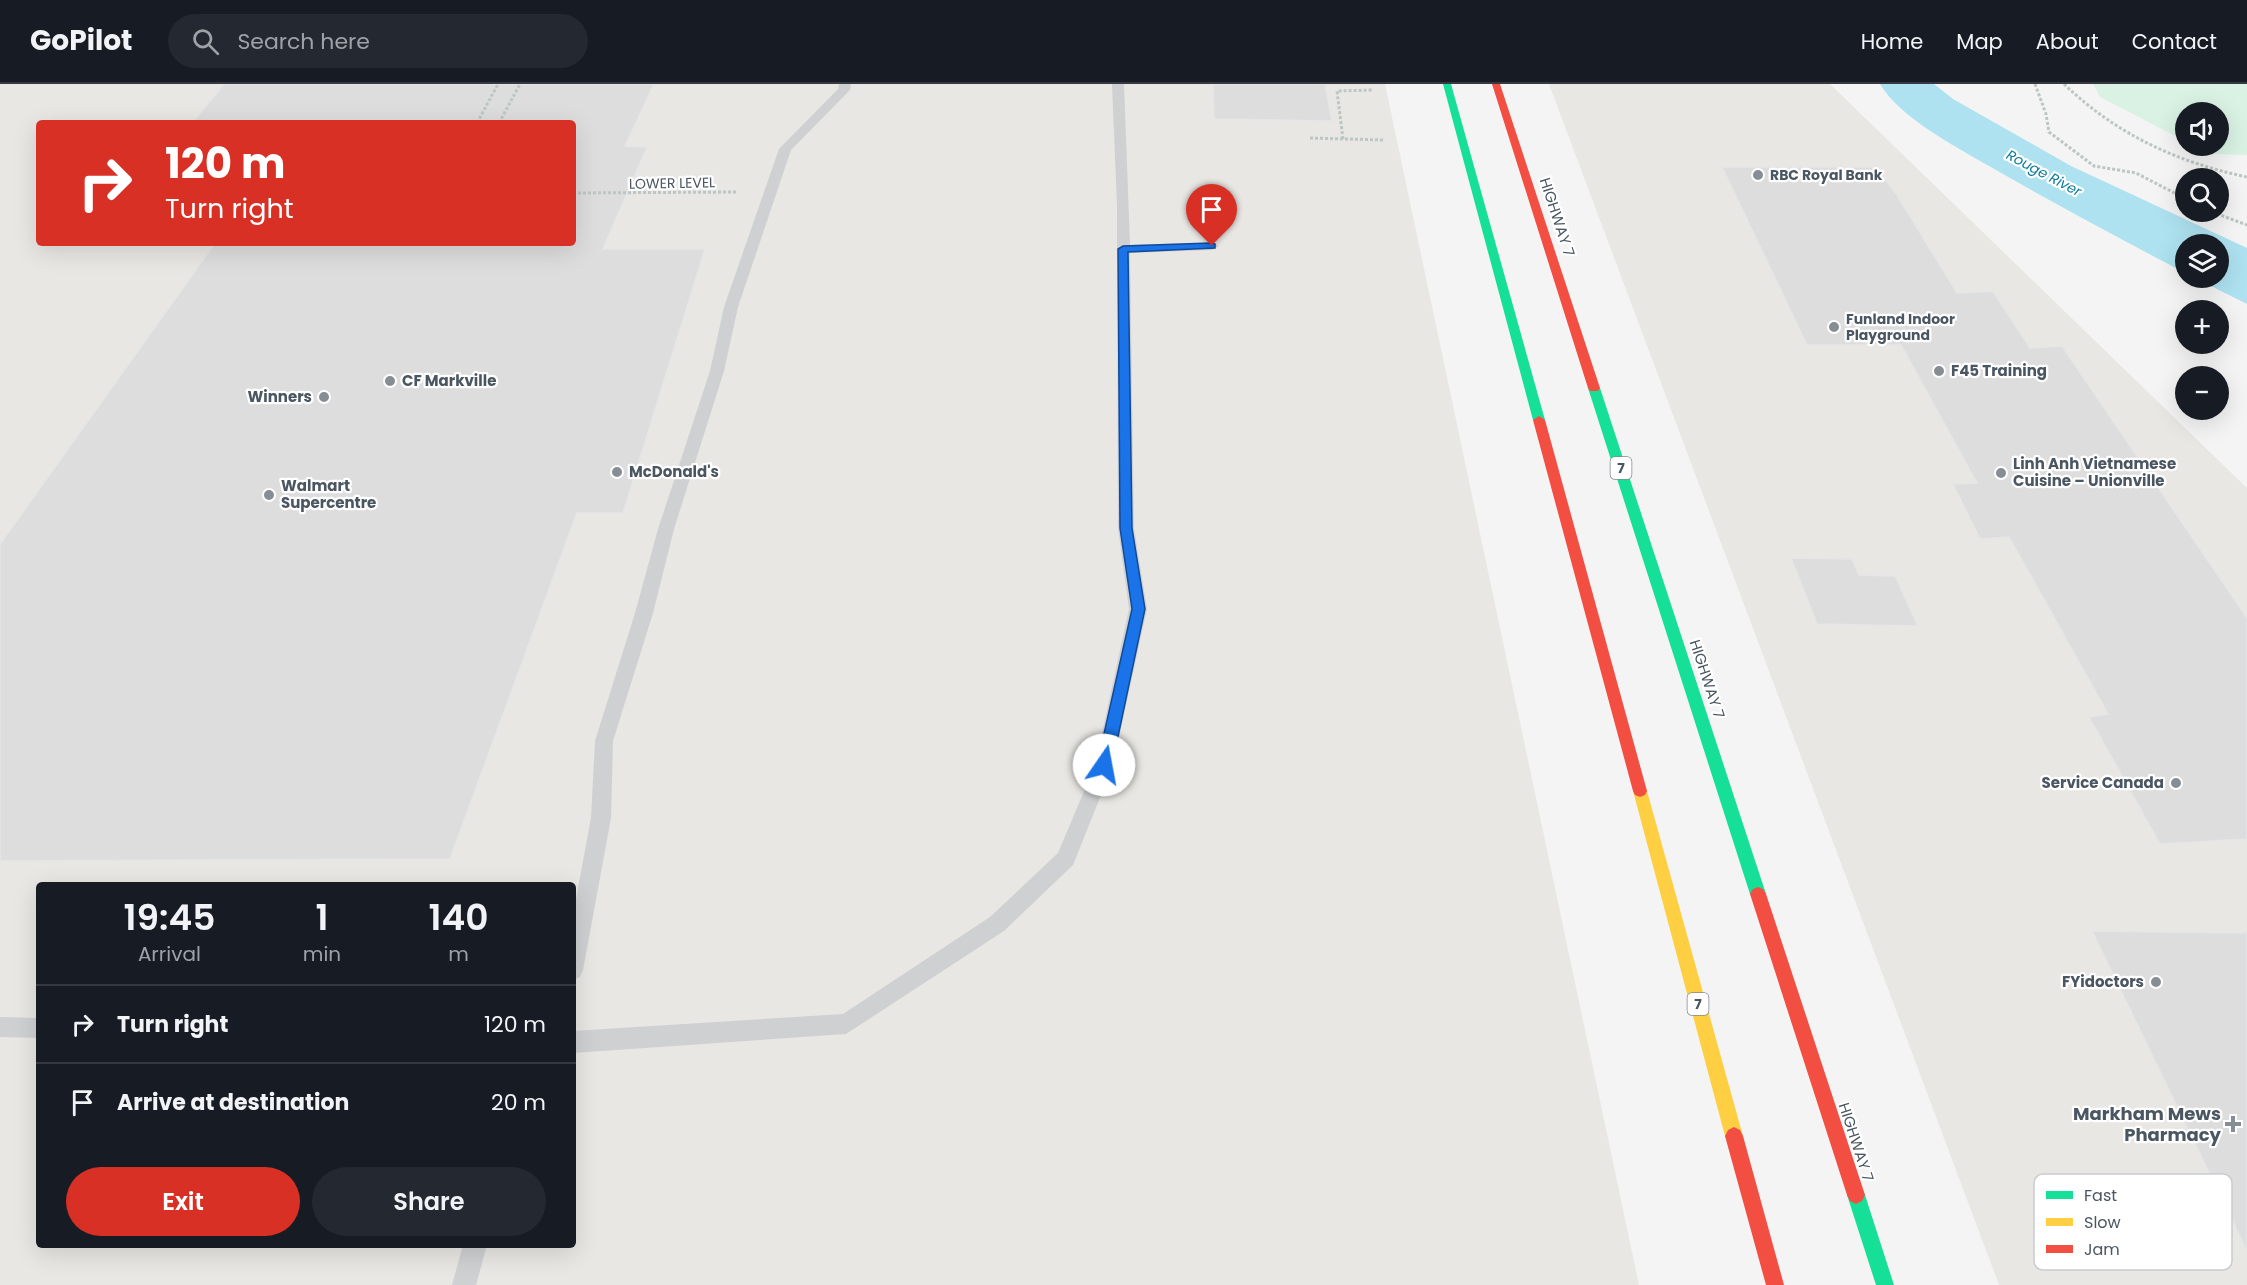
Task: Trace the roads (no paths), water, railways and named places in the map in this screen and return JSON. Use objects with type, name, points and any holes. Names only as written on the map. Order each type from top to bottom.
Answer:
[{"type":"main road","name":"7","points":[[1447,84],[1775,1285]]},
{"type":"main road","name":"HIGHWAY 7","points":[[1496,84],[1885,1285]]},
{"type":"lane","points":[[576,954],[601,818],[604,741],[644,613],[666,529],[717,370],[731,307],[785,149],[844,90],[845,84]]},
{"type":"lane","points":[[576,1042],[846,1024],[997,924],[1066,859],[1104,765],[1138,609],[1126,528],[1123,249],[1118,84]]},
{"type":"lane","points":[[1123,249],[1212,246]]},
{"type":"lane","points":[[0,1027],[36,1028]]},
{"type":"lane","points":[[464,1285],[474,1248]]},
{"type":"water","name":"Rouge River","points":[[1880,84],[1934,84],[1953,99],[2071,166],[2175,214],[2175,222],[2191,222],[2217,234],[2175,234],[2175,268],[1945,140],[1914,120]]},
{"type":"water","points":[[2229,240],[2247,248],[2247,304],[2215,288],[2229,288]]},
{"type":"place","name":"RBC Royal Bank","points":[[1758,175]]},
{"type":"place","name":"Funland Indoor Playground","points":[[1834,327]]},
{"type":"place","name":"F45 Training","points":[[1939,371]]},
{"type":"place","name":"CF Markville","points":[[390,381]]},
{"type":"place","name":"Winners","points":[[324,397]]},
{"type":"place","name":"McDonald's","points":[[617,472]]},
{"type":"place","name":"Linh Anh Vietnamese Cuisine – Unionville","points":[[2001,473]]},
{"type":"place","name":"Walmart Supercentre","points":[[269,495]]},
{"type":"place","name":"Service Canada","points":[[2176,783]]},
{"type":"place","name":"FYidoctors","points":[[2156,982]]},
{"type":"place","name":"Markham Mews Pharmacy","points":[[2233,1124]]}]
